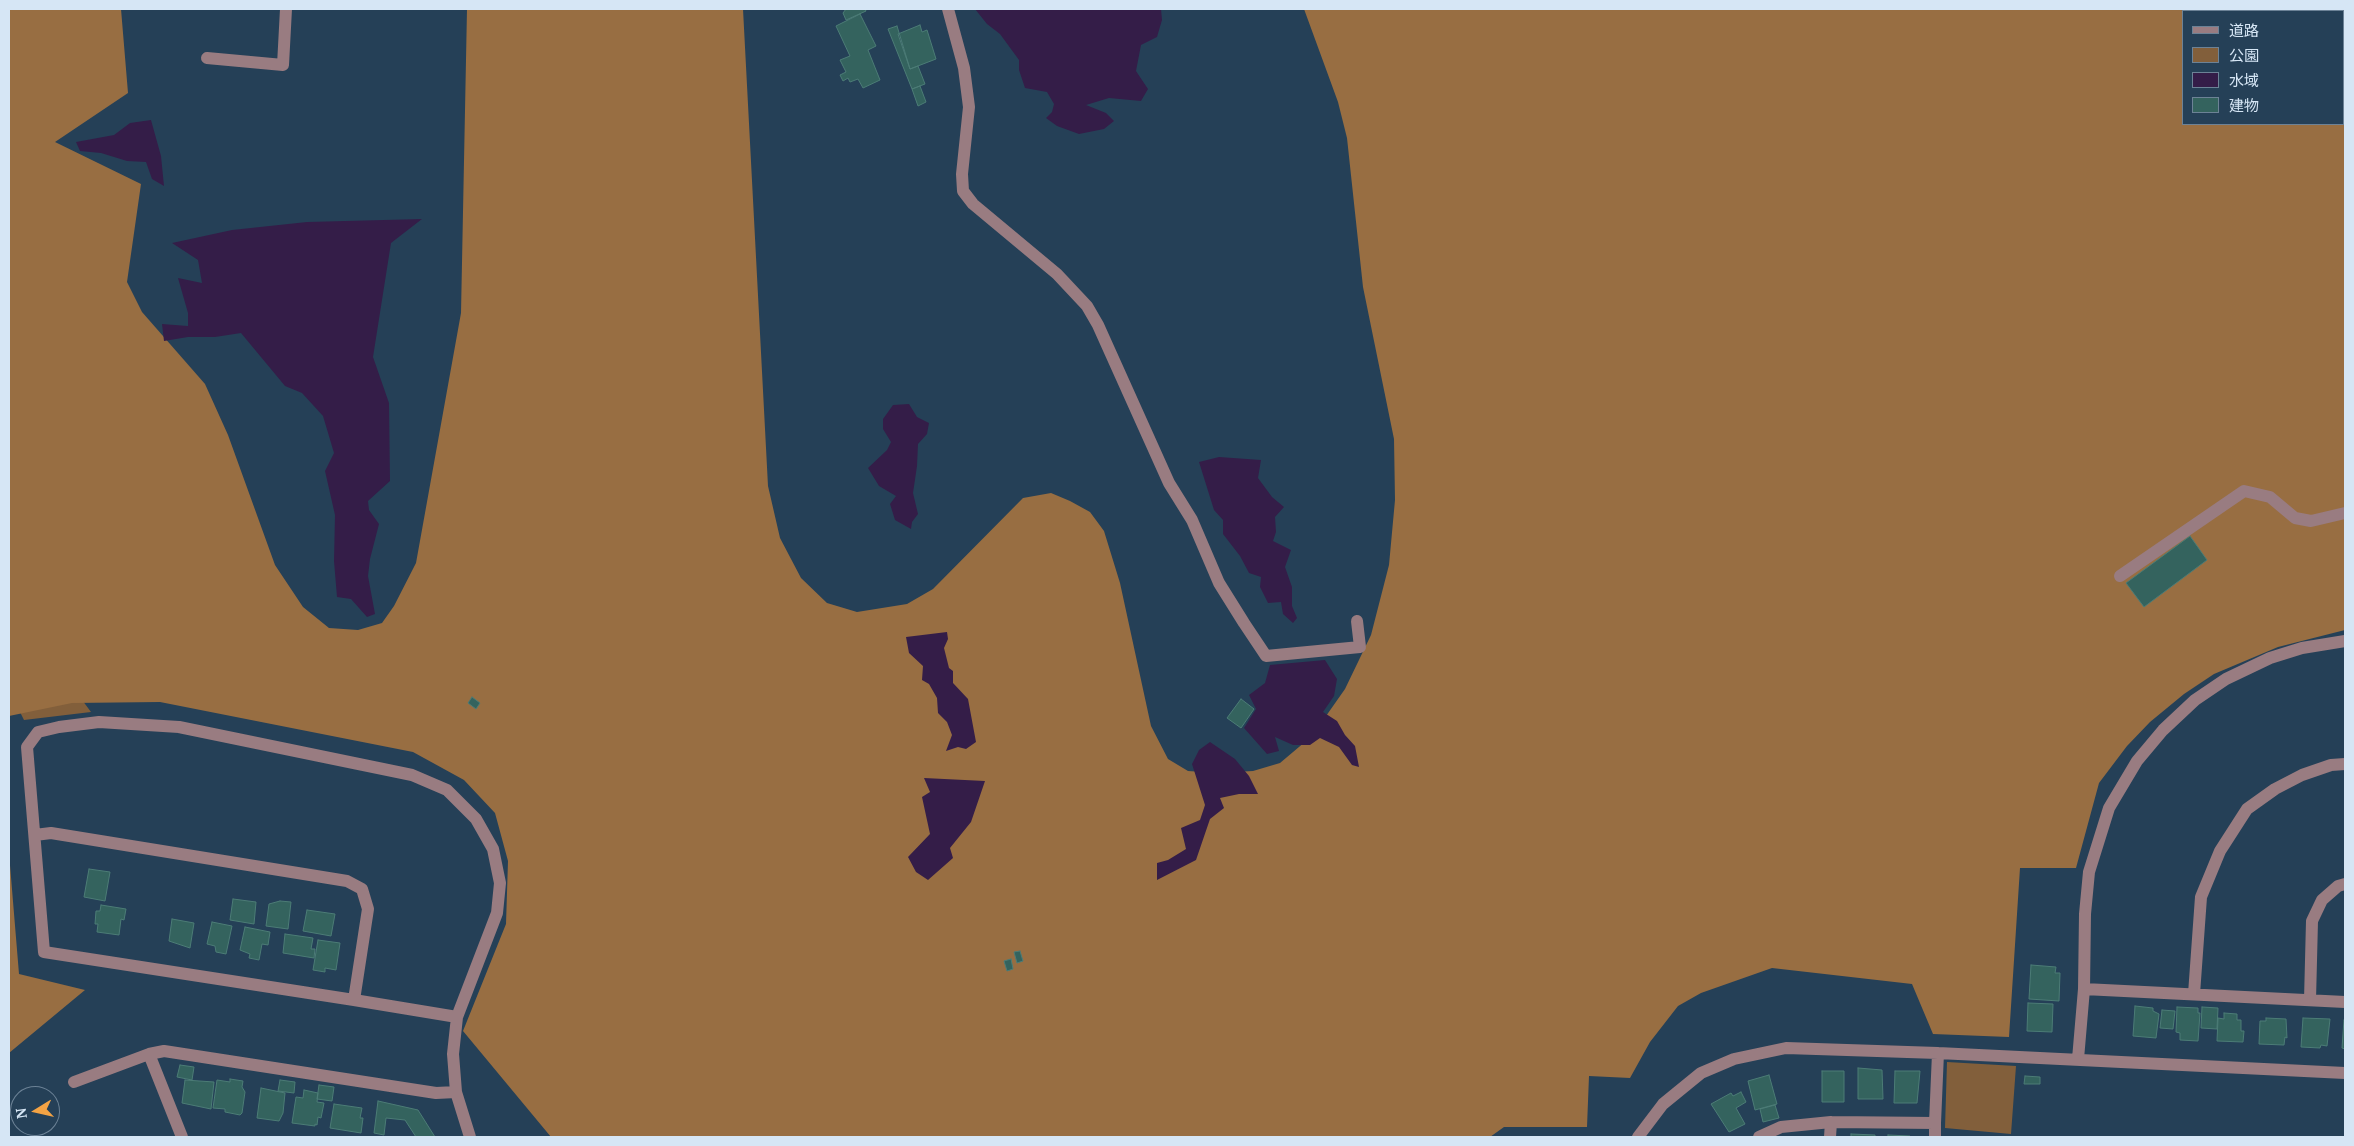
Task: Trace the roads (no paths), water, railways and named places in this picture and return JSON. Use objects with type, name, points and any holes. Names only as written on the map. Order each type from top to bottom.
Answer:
[{"type":"street","points":[[208,58],[283,65],[286,9]]},
{"type":"street","points":[[948,9],[964,68],[969,107],[962,174],[964,191],[973,204],[1057,274],[1086,306],[1098,325],[1169,483],[1192,520],[1219,583],[1266,656],[1360,647],[1357,621]]},
{"type":"street","points":[[2120,576],[2244,491],[2270,497],[2295,518],[2311,521],[2345,513]]},
{"type":"street","points":[[2078,1059],[2084,989],[2085,914],[2089,872],[2109,808],[2137,761],[2163,730],[2195,700],[2226,679],[2270,658],[2302,648],[2345,641]]},
{"type":"street","points":[[457,1017],[44,952],[27,747],[38,732],[59,727],[98,722],[179,727],[412,775],[447,790],[476,819],[493,849],[500,882],[497,913],[457,1017],[453,1054],[456,1092],[470,1137]]},
{"type":"street","points":[[2194,994],[2201,897],[2220,851],[2247,809],[2276,789],[2309,772],[2331,765],[2345,764]]},
{"type":"street","points":[[34,835],[51,833],[347,881],[362,889],[368,909],[354,1000]]},
{"type":"street","points":[[2310,1000],[2312,920],[2322,900],[2338,886],[2345,884]]},
{"type":"street","points":[[2084,989],[2345,1002]]},
{"type":"street","points":[[1638,1137],[1663,1104],[1701,1074],[1734,1059],[1786,1048],[1938,1052],[2345,1073]]},
{"type":"street","points":[[74,1082],[149,1054],[164,1051],[436,1093],[456,1092]]},
{"type":"street","points":[[1935,1137],[1938,1052]]},
{"type":"street","points":[[149,1054],[182,1137]]},
{"type":"street","points":[[1759,1137],[1781,1127],[1831,1122],[1935,1123]]},
{"type":"street","points":[[1830,1137],[1831,1122]]},
{"type":"water","points":[[975,9],[1161,9],[1162,20],[1157,37],[1141,45],[1136,71],[1148,89],[1141,101],[1109,98],[1086,105],[1106,113],[1114,121],[1104,129],[1079,134],[1057,126],[1046,118],[1052,112],[1054,104],[1047,92],[1025,88],[1019,70],[1019,60],[1000,34],[987,24]]},
{"type":"water","points":[[151,120],[161,156],[164,186],[152,179],[146,162],[127,161],[101,153],[80,151],[76,142],[114,135],[130,123]]},
{"type":"water","points":[[422,219],[391,243],[373,357],[389,403],[390,481],[368,501],[369,510],[379,524],[370,559],[368,576],[375,614],[367,617],[351,599],[337,597],[334,561],[335,515],[325,471],[334,453],[323,416],[302,393],[285,386],[241,333],[164,341],[162,324],[188,326],[188,313],[178,278],[202,283],[198,260],[172,243],[232,230],[307,222]]},
{"type":"water","points":[[909,404],[917,417],[929,423],[927,434],[918,444],[913,493],[918,514],[912,522],[911,529],[895,520],[890,504],[896,496],[879,486],[868,468],[887,450],[891,442],[883,429],[883,419],[893,405]]},
{"type":"water","points":[[1219,457],[1261,460],[1258,478],[1272,497],[1284,507],[1275,517],[1276,532],[1273,541],[1291,550],[1285,567],[1292,587],[1292,606],[1297,618],[1293,623],[1283,614],[1281,602],[1268,603],[1260,587],[1261,577],[1249,573],[1240,556],[1223,534],[1223,520],[1214,510],[1199,462]]},
{"type":"water","points":[[947,632],[948,639],[944,648],[949,668],[953,671],[953,683],[968,699],[976,742],[966,749],[958,747],[946,751],[952,735],[947,722],[938,713],[937,698],[929,684],[922,680],[923,666],[909,653],[906,637]]},
{"type":"water","points":[[1325,660],[1337,679],[1334,696],[1323,712],[1337,721],[1345,735],[1355,746],[1359,767],[1352,765],[1339,747],[1320,738],[1310,745],[1293,745],[1275,737],[1279,751],[1267,754],[1244,728],[1256,709],[1249,695],[1265,683],[1270,665]]},
{"type":"water","points":[[1210,742],[1235,759],[1249,776],[1258,794],[1239,794],[1220,798],[1224,808],[1210,819],[1196,860],[1157,880],[1157,863],[1168,860],[1186,849],[1181,828],[1200,820],[1205,805],[1192,764],[1199,750]]},
{"type":"water","points":[[924,778],[985,781],[971,822],[950,848],[953,858],[928,880],[916,872],[908,857],[930,834],[922,797],[930,792]]}]
